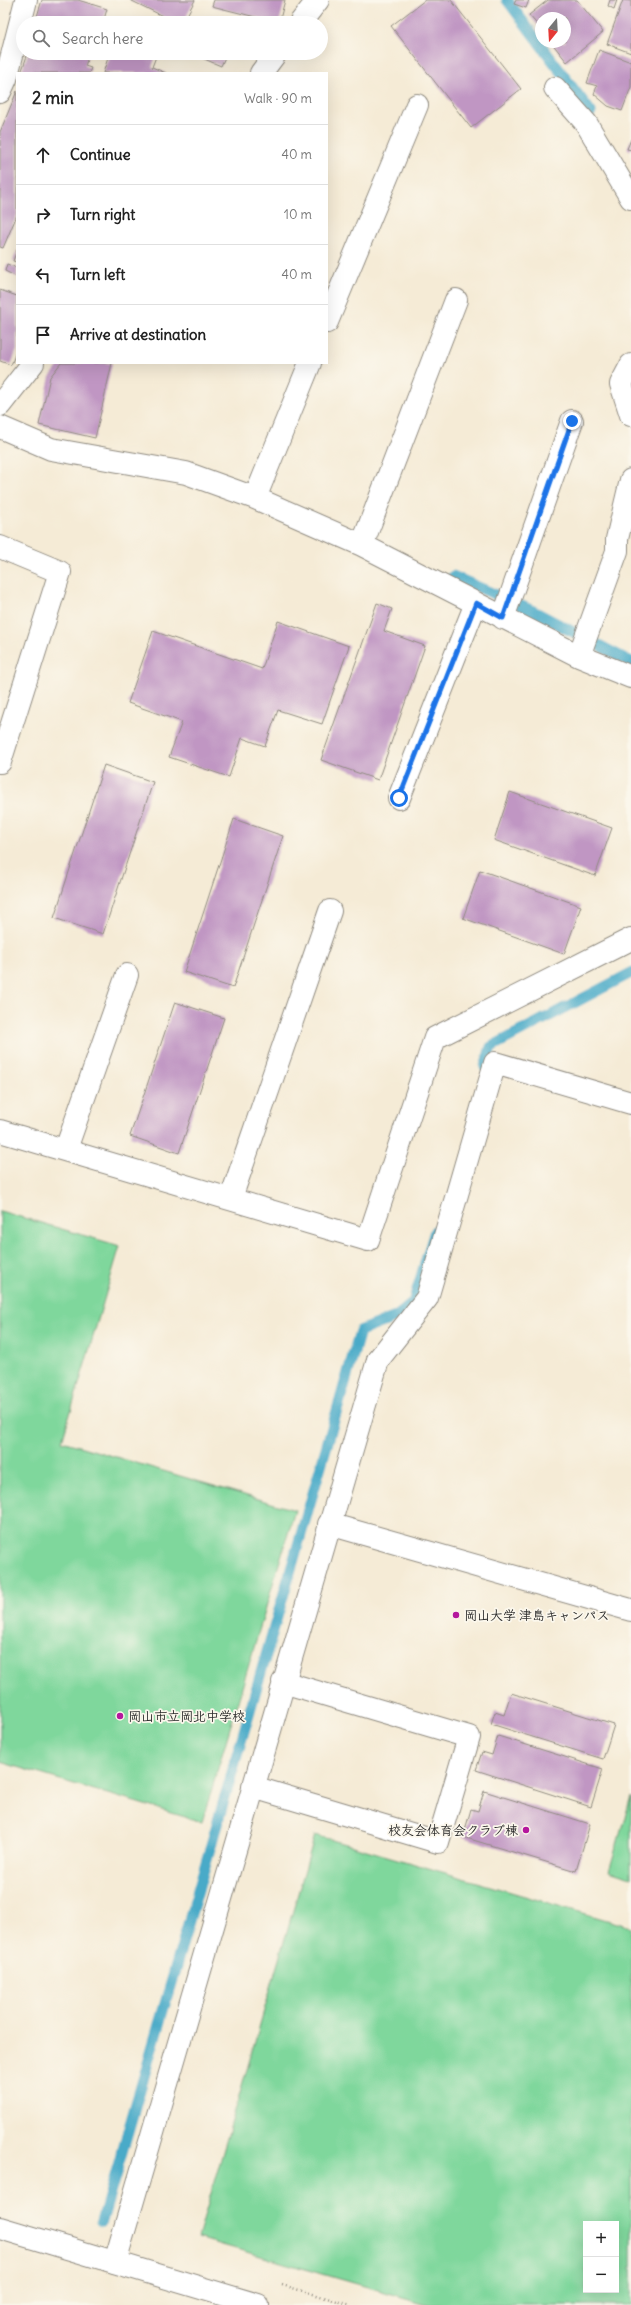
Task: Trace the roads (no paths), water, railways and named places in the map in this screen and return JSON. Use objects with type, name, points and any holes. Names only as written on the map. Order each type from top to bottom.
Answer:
[{"type":"street","points":[[22,16],[26,0]]},
{"type":"street","points":[[305,16],[318,0]]},
{"type":"street","points":[[0,92],[6,79],[16,40]]},
{"type":"street","points":[[261,72],[270,60]]},
{"type":"street","points":[[555,88],[586,123],[631,198]]},
{"type":"street","points":[[328,320],[417,105]]},
{"type":"street","points":[[362,544],[456,300]]},
{"type":"street","points":[[0,405],[32,364]]},
{"type":"street","points":[[255,498],[310,364]]},
{"type":"street","points":[[631,365],[621,384],[631,415]]},
{"type":"street","points":[[507,606],[572,421]]},
{"type":"street","points":[[0,427],[51,449],[186,473],[255,498],[362,544],[476,603],[507,606],[584,644],[631,677]]},
{"type":"street","points":[[584,644],[624,553],[617,539],[631,480]]},
{"type":"street","points":[[0,548],[60,572],[0,762]]},
{"type":"street","points":[[399,798],[476,603]]},
{"type":"street","points":[[231,1198],[330,911]]},
{"type":"street","points":[[0,1131],[66,1149],[368,1240],[435,1038],[631,939]]},
{"type":"street","points":[[66,1149],[127,975]]},
{"type":"street","points":[[114,2262],[378,1360],[427,1298],[495,1063],[631,1103]]},
{"type":"street","points":[[330,1524],[631,1610]]},
{"type":"street","points":[[253,1787],[438,1842],[469,1737],[283,1682]]},
{"type":"street","points":[[0,2228],[258,2305]]},
{"type":"waterway","points":[[507,0],[591,112]]},
{"type":"waterway","points":[[453,576],[531,610],[631,662]]},
{"type":"waterway","points":[[485,1067],[491,1047],[631,973]]},
{"type":"waterway","points":[[102,2221],[360,1331],[396,1317],[413,1303],[435,1231]]},
{"type":"place","name":"岡山大学 津島キャンパス","points":[[456,1615]]},
{"type":"place","name":"岡山市立岡北中学校","points":[[120,1716]]},
{"type":"place","name":"校友会体育会クラブ棟","points":[[526,1830]]}]
